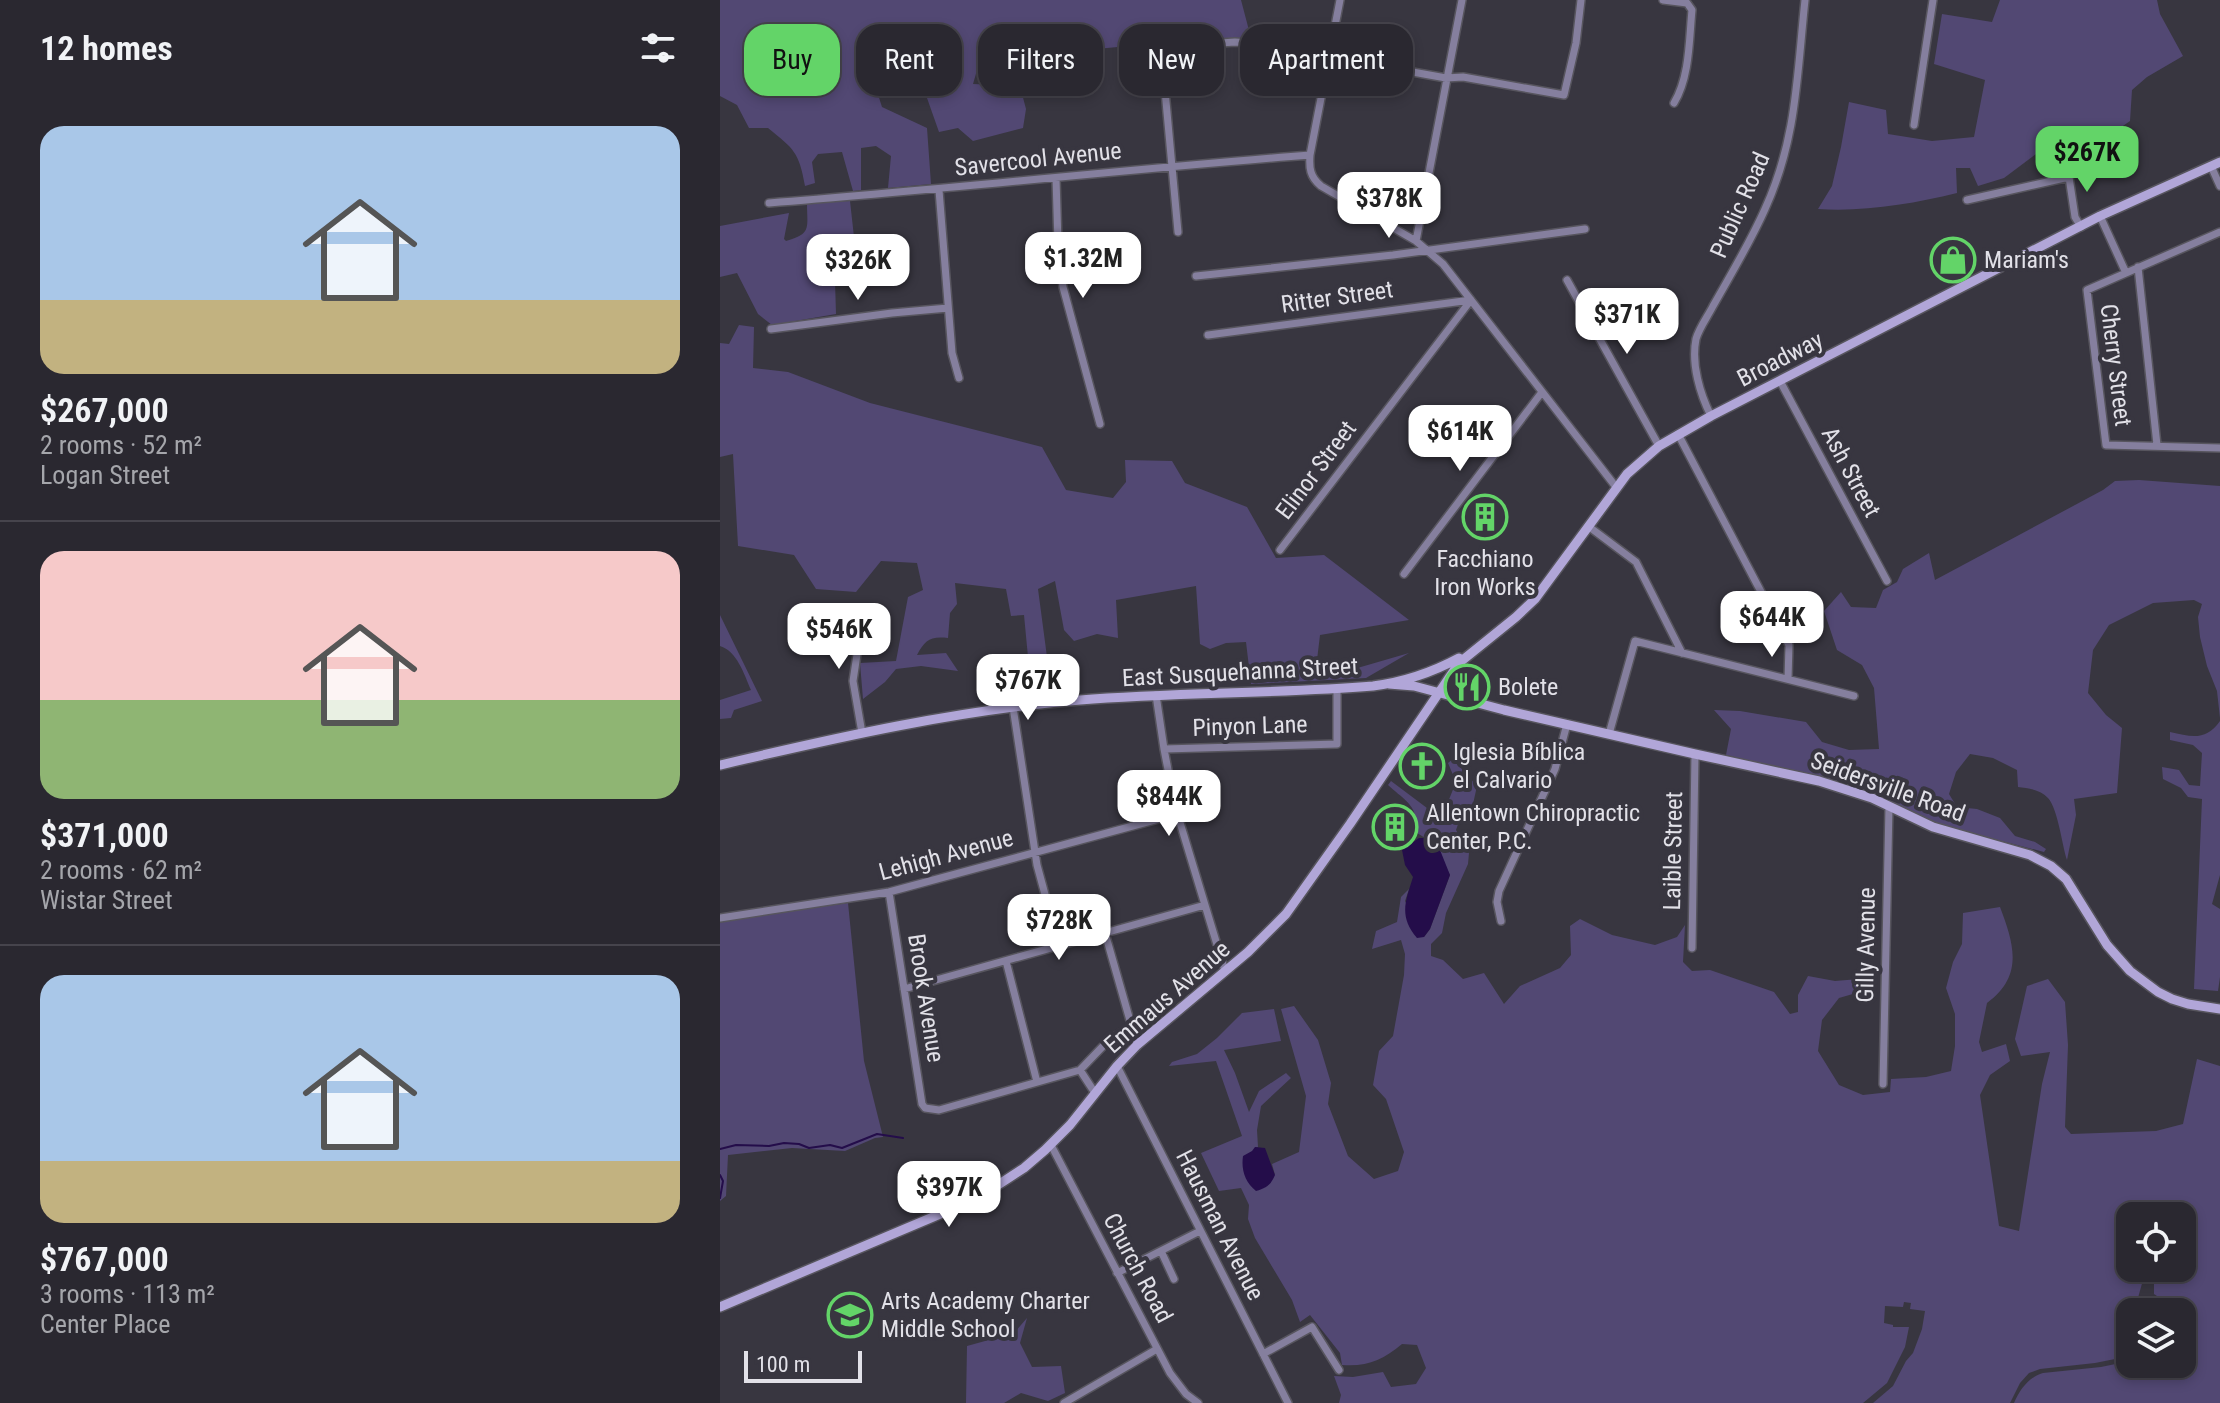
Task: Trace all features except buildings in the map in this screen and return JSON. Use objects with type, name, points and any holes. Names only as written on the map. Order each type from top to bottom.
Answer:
[{"type":"main road","name":"Broadway","points":[[1439,693],[1459,663],[1535,599],[1616,487],[1659,446],[1711,416],[2100,216],[2216,164]]},
{"type":"main road","name":"East Susquehanna Street","points":[[720,765],[862,733],[1013,707],[1156,695],[1337,689],[1389,684],[1434,671],[1473,650]]},
{"type":"main road","name":"Seidersville Road","points":[[1389,684],[1414,686],[1609,734],[1826,782],[1872,798],[1933,827],[2030,855],[2057,870],[2071,886],[2107,945],[2130,971],[2172,999],[2220,1009]]},
{"type":"main road","name":"Emmaus Avenue","points":[[720,1307],[978,1198],[1024,1168],[1051,1145],[1137,1045],[1268,934],[1300,897],[1439,693]]},
{"type":"street","points":[[1336,24],[1340,0]]},
{"type":"street","points":[[1416,241],[1462,0]]},
{"type":"street","points":[[1413,72],[1446,78],[1463,77],[1564,95],[1576,43],[1581,0]]},
{"type":"street","points":[[1663,0],[1687,3],[1692,10],[1687,62],[1681,92],[1674,103]]},
{"type":"street","name":"Public Road","points":[[1711,416],[1703,400],[1698,374],[1697,335],[1757,228],[1787,148],[1799,78],[1805,0]]},
{"type":"street","points":[[1914,125],[1933,0]]},
{"type":"street","points":[[1178,232],[1161,47],[1240,43]]},
{"type":"street","points":[[1322,96],[1310,155],[1310,171],[1321,186],[1416,241],[1443,264],[1616,487]]},
{"type":"street","name":"Savercool Avenue","points":[[769,203],[1310,155]]},
{"type":"street","points":[[2216,164],[2220,186]]},
{"type":"street","points":[[1967,200],[2069,177],[2075,217],[2081,227]]},
{"type":"street","points":[[1056,178],[1063,287],[1100,424]]},
{"type":"street","points":[[939,190],[952,353],[959,378]]},
{"type":"street","points":[[2100,216],[2126,273]]},
{"type":"street","points":[[1196,276],[1585,229]]},
{"type":"street","name":"Cherry Street","points":[[2157,445],[2106,445],[2087,290],[2220,232]]},
{"type":"street","points":[[2138,267],[2157,445],[2220,448]]},
{"type":"street","points":[[1567,280],[1659,446]]},
{"type":"street","name":"Ritter Street","points":[[1208,335],[1471,300]]},
{"type":"street","name":"Elinor Street","points":[[1280,550],[1471,300]]},
{"type":"street","points":[[771,329],[948,308]]},
{"type":"street","name":"Ash Street","points":[[1780,381],[1887,581]]},
{"type":"street","points":[[1404,574],[1542,392]]},
{"type":"street","points":[[1678,434],[1789,645],[1788,679]]},
{"type":"street","points":[[1588,526],[1636,562],[1682,653]]},
{"type":"street","points":[[862,733],[853,681],[864,608]]},
{"type":"street","points":[[1609,734],[1635,641],[1854,696]]},
{"type":"street","name":"Pinyon Lane","points":[[1164,749],[1337,744],[1337,689]]},
{"type":"street","points":[[1156,695],[1177,814],[1225,971]]},
{"type":"street","points":[[1013,707],[1035,852],[1059,946]]},
{"type":"street","points":[[1501,921],[1497,902],[1499,891],[1555,769],[1567,724]]},
{"type":"street","name":"Laible Street","points":[[1692,948],[1695,754]]},
{"type":"street","name":"Gilly Avenue","points":[[1883,1084],[1889,807]]},
{"type":"street","name":"Lehigh Avenue","points":[[720,918],[889,892],[1177,814]]},
{"type":"street","name":"Brook Avenue","points":[[889,892],[922,1104],[927,1109],[939,1110],[1037,1082]]},
{"type":"street","points":[[904,989],[1205,905]]},
{"type":"street","points":[[1105,933],[1137,1045]]},
{"type":"street","points":[[1006,961],[1037,1082],[1080,1070],[1107,1042],[1131,1026]]},
{"type":"street","name":"Hausman Avenue","points":[[1117,1066],[1288,1403]]},
{"type":"street","points":[[1080,1070],[1095,1093]]},
{"type":"street","name":"Church Road","points":[[1051,1145],[1157,1349],[1176,1381],[1198,1403]]},
{"type":"street","points":[[1117,1273],[1200,1231]]},
{"type":"street","points":[[1161,1251],[1174,1279]]},
{"type":"street","points":[[1263,1354],[1312,1327],[1339,1370]]},
{"type":"street","points":[[1064,1403],[1157,1349]]},
{"type":"shaded area","points":[[720,0],[1241,0],[1247,24],[1240,24],[1240,38],[1224,39],[1224,24],[1119,24],[1119,47],[1103,48],[1103,24],[978,24],[978,67],[973,84],[978,84],[978,96],[1023,96],[1026,109],[1023,128],[973,141],[958,128],[939,132],[927,98],[921,96],[962,96],[962,24],[856,24],[856,96],[878,96],[882,107],[927,128],[931,184],[888,188],[891,156],[876,146],[861,148],[861,190],[853,191],[842,152],[818,154],[812,162],[815,183],[805,186],[798,158],[790,147],[768,128],[749,128],[737,105],[720,96]]},
{"type":"shaded area","points":[[2000,0],[2157,0],[2160,14],[2183,56],[2147,77],[2132,90],[2130,121],[2100,142],[2070,152],[2040,151],[2004,178],[1978,186],[1970,168],[1956,168],[1957,193],[1888,206],[1818,209],[1832,186],[1849,102],[1886,110],[1888,134],[1932,141],[1974,137],[1985,80],[1934,64],[1942,14],[1992,22]]},
{"type":"shaded area","points":[[850,201],[854,237],[860,238],[862,273],[835,281],[836,314],[772,325],[758,314],[737,273],[720,277],[720,226],[789,213],[786,241],[800,236],[806,229],[807,203]]},
{"type":"shaded area","points":[[739,325],[754,327],[753,368],[788,372],[870,403],[1042,447],[1066,490],[1113,498],[1126,482],[1125,460],[1172,461],[1185,483],[1247,507],[1276,558],[1324,555],[1409,620],[1320,635],[1317,660],[1354,669],[1409,653],[1366,678],[1251,684],[1246,642],[1226,643],[1210,649],[1200,644],[1196,586],[1116,600],[1118,638],[1097,634],[1074,641],[1064,630],[1055,581],[1038,589],[1047,657],[1028,657],[1024,615],[1011,616],[1006,589],[955,583],[957,604],[950,613],[948,638],[929,640],[917,655],[946,653],[958,671],[921,666],[896,669],[863,699],[860,663],[896,661],[908,597],[923,590],[917,563],[881,561],[856,592],[816,589],[794,555],[738,546],[733,454],[720,457],[720,343],[729,344]]},
{"type":"shaded area","points":[[2115,481],[2220,486],[2220,718],[2217,691],[2200,637],[2198,617],[2202,604],[2194,600],[2153,603],[2109,625],[2093,650],[2088,693],[2106,715],[2122,728],[2117,793],[2074,799],[2076,815],[2067,860],[2057,818],[2048,798],[2038,791],[2018,787],[2017,770],[1993,758],[1970,754],[1956,772],[1949,794],[1957,807],[1977,809],[2000,818],[2015,836],[2035,842],[2046,849],[2044,852],[1937,824],[1855,785],[1726,755],[1731,729],[1714,710],[1806,722],[1822,742],[1849,750],[1879,749],[1874,688],[1862,665],[1837,650],[1824,611],[1841,592],[1851,607],[1876,608],[1883,590],[1897,582],[1903,569],[1929,553],[1935,580]]},
{"type":"shaded area","points":[[720,615],[762,701],[734,710],[731,718],[720,719],[720,700],[751,690],[735,658],[720,646]]},
{"type":"shaded area","points":[[2220,721],[2220,875],[2212,904],[2220,909],[2218,991],[2194,989],[2202,799],[2188,797],[2181,788],[2163,779],[2162,767],[2179,770],[2189,785],[2200,786],[2202,753],[2193,745],[2170,740],[2170,732],[2204,735]]},
{"type":"shaded area","points":[[1453,759],[1477,786],[1473,804],[1463,810],[1456,830],[1469,853],[1468,864],[1446,913],[1442,933],[1431,944],[1431,956],[1443,960],[1463,979],[1484,973],[1504,1004],[1520,986],[1560,968],[1571,955],[1570,926],[1580,919],[1612,935],[1655,945],[1677,937],[1685,925],[1683,962],[1692,971],[1710,970],[1774,992],[1790,1014],[1798,1012],[1798,995],[1808,976],[1835,981],[1871,978],[1870,989],[1839,998],[1822,1020],[1818,1051],[1839,1085],[1863,1095],[1890,1092],[1891,1079],[1926,1077],[1951,1071],[1955,1014],[1946,988],[1962,944],[1963,913],[2000,907],[2013,959],[2007,982],[1987,1003],[1979,1042],[1982,1052],[2006,1044],[2010,1061],[1990,1075],[1980,1095],[1999,1226],[2019,1231],[2042,1084],[2050,1052],[2021,1056],[2015,1039],[2027,986],[2048,979],[2065,1002],[2068,1045],[2065,1127],[2071,1134],[2156,1131],[2183,1124],[2197,1059],[2220,1066],[2220,1403],[2014,1403],[2026,1384],[2043,1373],[2116,1364],[2116,1378],[2196,1378],[2196,1298],[2157,1298],[2154,1282],[2196,1282],[2196,1202],[2116,1202],[2116,1282],[2142,1282],[2138,1298],[2116,1298],[2116,1359],[2029,1373],[2010,1403],[1873,1403],[1893,1386],[1913,1353],[1922,1329],[1925,1311],[1910,1309],[1911,1303],[1904,1302],[1903,1307],[1885,1306],[1884,1323],[1893,1327],[1909,1327],[1905,1347],[1887,1383],[1863,1403],[1339,1403],[1341,1395],[1334,1376],[1353,1377],[1383,1372],[1391,1387],[1416,1384],[1426,1368],[1417,1345],[1402,1344],[1367,1363],[1342,1365],[1340,1353],[1310,1315],[1300,1322],[1292,1300],[1255,1238],[1248,1219],[1249,1205],[1241,1188],[1219,1191],[1201,1153],[1242,1136],[1216,1061],[1169,1066],[1172,1062],[1197,1054],[1242,1013],[1274,1009],[1281,1041],[1224,1050],[1249,1112],[1259,1091],[1286,1073],[1291,1078],[1261,1106],[1257,1130],[1258,1147],[1255,1147],[1275,1175],[1272,1164],[1299,1152],[1306,1096],[1281,1009],[1294,1006],[1318,1040],[1331,1083],[1328,1104],[1348,1156],[1374,1179],[1398,1171],[1404,1152],[1386,1099],[1373,1085],[1379,1051],[1393,1036],[1405,954],[1401,940],[1372,949],[1376,931],[1397,922],[1401,897],[1409,889],[1405,901],[1424,937],[1430,929],[1450,875],[1433,843],[1414,831],[1415,816],[1410,805],[1388,785],[1391,781],[1439,817],[1456,782],[1448,763]]},
{"type":"shaded area","points":[[1419,838],[1425,838],[1440,850],[1450,875],[1430,929],[1424,937],[1417,938],[1407,922],[1405,908],[1413,877],[1405,865],[1402,850]]},
{"type":"shaded area","points":[[848,903],[864,1061],[883,1137],[845,1151],[792,1148],[728,1155],[726,1196],[720,1201],[720,921]]},
{"type":"shaded area","points":[[1255,1147],[1265,1148],[1275,1175],[1268,1186],[1256,1191],[1247,1180],[1243,1166],[1243,1156]]},
{"type":"shaded area","points":[[1027,1318],[1020,1343],[1032,1367],[1061,1366],[1065,1393],[1048,1401],[1021,1393],[1004,1403],[966,1403],[967,1346],[1014,1333]]},
{"type":"waterway","points":[[720,1149],[736,1145],[784,1143],[809,1148],[830,1145],[842,1148],[877,1134],[903,1138]]},
{"type":"waterway","points":[[720,1175],[723,1181],[720,1198]]},
{"type":"place","name":"Mariam's","points":[[1953,260]]},
{"type":"place","name":"Facchiano Iron Works","points":[[1485,517]]},
{"type":"place","name":"Bolete","points":[[1467,687]]},
{"type":"place","name":"Iglesia Bíblica el Calvario","points":[[1422,766]]},
{"type":"place","name":"Allentown Chiropractic Center, P.C.","points":[[1395,827]]},
{"type":"place","name":"Arts Academy Charter Middle School","points":[[850,1315]]}]
